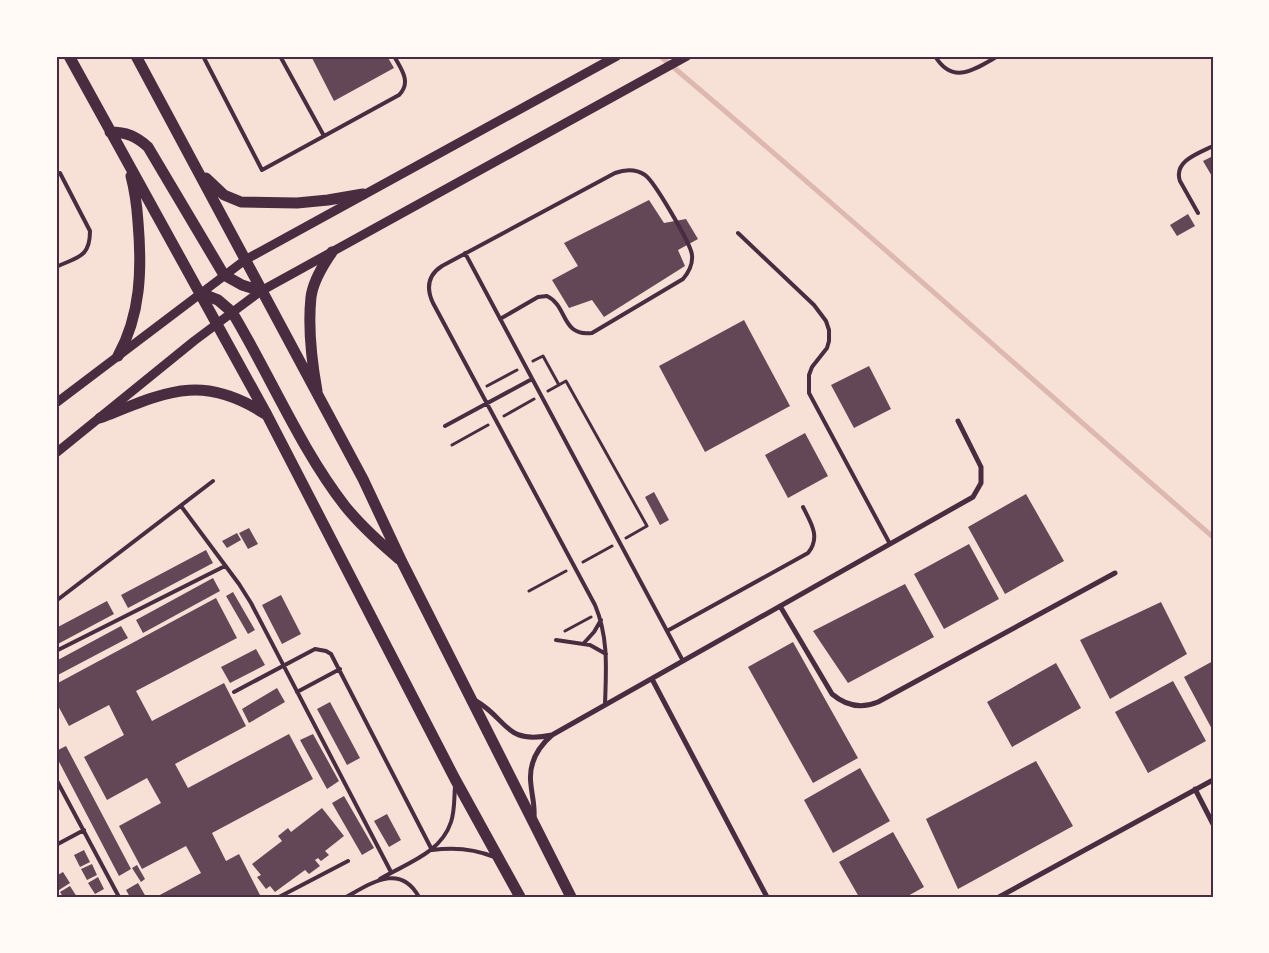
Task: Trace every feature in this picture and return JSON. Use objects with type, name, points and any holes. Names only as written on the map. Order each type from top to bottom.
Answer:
[{"type":"main road","points":[[69,56],[267,415],[455,779],[520,897]]},
{"type":"main road","points":[[136,56],[363,479],[402,562],[571,897]]},
{"type":"main road","points":[[110,132],[122,132],[132,135],[148,147],[224,276],[242,285],[261,291]]},
{"type":"main road","points":[[118,356],[131,328],[140,283],[137,214],[133,183],[126,160]]},
{"type":"main road","points":[[195,166],[224,195],[241,202],[297,203],[363,194]]},
{"type":"main road","points":[[319,400],[312,356],[311,297],[320,273],[332,252]]},
{"type":"main road","points":[[200,294],[218,300],[232,312],[309,452],[330,486],[363,527],[402,562]]},
{"type":"main road","points":[[100,418],[154,397],[189,389],[206,390],[238,398],[267,415]]},
{"type":"street","points":[[56,403],[245,260],[617,56]]},
{"type":"street","points":[[56,453],[216,324],[261,291],[687,56]]},
{"type":"street","points":[[534,822],[535,806],[531,787],[531,770],[537,751],[552,735],[966,501],[978,490],[982,475],[981,467],[958,421]]},
{"type":"street","points":[[780,606],[832,694],[850,705],[865,706],[878,702],[1115,573]]},
{"type":"street","points":[[652,679],[767,897]]},
{"type":"street","points":[[472,699],[490,712],[509,731],[530,737],[552,735]]},
{"type":"street","points":[[999,897],[1213,780]]},
{"type":"street","points":[[1195,790],[1213,824]]},
{"type":"lane","points":[[203,56],[262,170],[394,98],[403,91],[406,81],[394,56]]},
{"type":"lane","points":[[280,56],[324,136]]},
{"type":"lane","points":[[935,56],[947,70],[956,73],[972,70],[998,56]]},
{"type":"lane","points":[[1198,213],[1180,181],[1179,170],[1185,161],[1213,146]]},
{"type":"lane","points":[[500,319],[538,297],[547,296],[555,302],[573,329],[579,332],[592,333],[683,279],[691,268],[693,260],[691,246],[649,178],[637,171],[622,170],[615,173],[436,270],[429,282],[428,289],[433,303],[599,612],[606,654],[604,705]]},
{"type":"lane","points":[[56,267],[78,257],[90,246],[90,230],[60,173]]},
{"type":"lane","points":[[738,233],[814,305],[826,321],[829,330],[829,341],[827,348],[812,367],[809,393],[890,544]]},
{"type":"lane","points":[[465,253],[682,661]]},
{"type":"lane","points":[[445,426],[532,379]]},
{"type":"lane","points":[[56,601],[213,481]]},
{"type":"lane","points":[[181,506],[251,603],[391,872]]},
{"type":"lane","points":[[667,631],[808,553],[814,543],[814,531],[803,507]]},
{"type":"lane","points":[[56,651],[225,566]]},
{"type":"lane","points":[[584,643],[594,632],[601,620]]},
{"type":"lane","points":[[556,640],[584,643],[596,647],[606,654]]},
{"type":"lane","points":[[234,692],[315,649],[321,649],[331,654],[432,850]]},
{"type":"lane","points":[[297,692],[340,669]]},
{"type":"lane","points":[[56,779],[119,897]]},
{"type":"lane","points":[[346,897],[432,850],[441,841],[454,811],[455,779]]},
{"type":"lane","points":[[56,845],[84,830]]},
{"type":"lane","points":[[432,850],[453,848],[474,850],[499,859]]},
{"type":"lane","points":[[279,897],[348,861]]},
{"type":"lane","points":[[380,879],[388,877],[404,881],[411,885],[419,897]]},
{"type":"path","points":[[561,633],[599,612]]},
{"type":"building","points":[[311,56],[387,56],[394,68],[334,101]]},
{"type":"building","points":[[1213,156],[1213,178],[1203,161]]},
{"type":"building","points":[[649,200],[664,223],[686,219],[698,239],[678,250],[685,266],[604,317],[592,300],[569,308],[552,280],[578,266],[564,243]]},
{"type":"building","points":[[1188,214],[1195,226],[1177,236],[1170,225]]},
{"type":"building","points":[[744,320],[790,406],[705,452],[659,366]]},
{"type":"building","points":[[869,366],[891,409],[854,428],[831,385]]},
{"type":"building","points":[[805,433],[828,476],[788,498],[765,455]]},
{"type":"building","points":[[654,492],[669,520],[660,525],[645,497]]},
{"type":"building","points":[[1026,494],[1064,561],[1005,594],[968,527]]},
{"type":"building","points":[[249,528],[258,544],[248,549],[239,533]]},
{"type":"building","points":[[237,533],[241,540],[227,548],[222,541]]},
{"type":"building","points":[[969,544],[999,599],[944,629],[914,574]]},
{"type":"building","points":[[206,550],[213,563],[128,608],[121,595]]},
{"type":"building","points":[[213,578],[220,591],[143,633],[136,620]]},
{"type":"building","points":[[905,584],[934,637],[848,683],[813,631]]},
{"type":"building","points":[[233,592],[255,630],[248,634],[226,596]]},
{"type":"building","points":[[281,595],[301,634],[282,644],[262,605]]},
{"type":"building","points":[[216,598],[237,638],[136,691],[152,721],[224,683],[246,726],[175,764],[188,788],[289,734],[313,779],[212,833],[226,861],[239,854],[260,895],[256,897],[156,897],[201,873],[186,846],[142,869],[119,826],[161,803],[147,778],[107,800],[84,757],[124,735],[109,705],[69,726],[56,702],[56,684]]},
{"type":"building","points":[[107,601],[114,614],[56,645],[56,628]]},
{"type":"building","points":[[1161,602],[1187,654],[1110,699],[1080,640]]},
{"type":"building","points":[[121,626],[128,638],[56,676],[56,661]]},
{"type":"building","points":[[793,642],[858,758],[813,783],[748,667]]},
{"type":"building","points":[[256,649],[265,665],[230,683],[221,667]]},
{"type":"building","points":[[1213,661],[1213,731],[1184,677]]},
{"type":"building","points":[[1056,663],[1081,708],[1012,747],[987,702]]},
{"type":"building","points":[[1173,681],[1206,741],[1148,773],[1115,712]]},
{"type":"building","points":[[277,688],[285,702],[249,723],[242,709]]},
{"type":"building","points":[[330,702],[360,758],[347,765],[317,709]]},
{"type":"building","points":[[313,734],[339,781],[327,789],[300,740]]},
{"type":"building","points":[[66,746],[131,869],[119,876],[56,756],[56,751]]},
{"type":"building","points":[[1036,761],[1073,826],[958,889],[926,819]]},
{"type":"building","points":[[860,768],[890,821],[833,853],[804,800]]},
{"type":"building","points":[[344,796],[374,848],[362,855],[332,803]]},
{"type":"building","points":[[322,808],[344,836],[325,851],[329,855],[321,861],[318,858],[315,860],[320,866],[309,874],[305,870],[275,892],[270,886],[266,889],[257,877],[261,875],[252,864],[282,841],[278,836],[288,828],[291,832]]},
{"type":"building","points":[[387,814],[401,840],[389,847],[374,821]]},
{"type":"building","points":[[893,832],[924,887],[906,897],[859,897],[839,862]]},
{"type":"building","points":[[84,850],[90,862],[80,867],[74,855]]},
{"type":"building","points":[[92,864],[97,875],[87,880],[81,869]]},
{"type":"building","points":[[137,865],[145,879],[141,882],[132,868]]},
{"type":"building","points":[[63,872],[70,883],[59,890],[56,885],[56,876]]},
{"type":"building","points":[[98,877],[104,889],[95,894],[88,883]]},
{"type":"building","points":[[138,883],[146,897],[130,897],[126,890]]},
{"type":"building","points":[[70,886],[77,897],[63,897],[60,892]]},
{"type":"waterway","points":[[660,56],[1213,537]]}]
